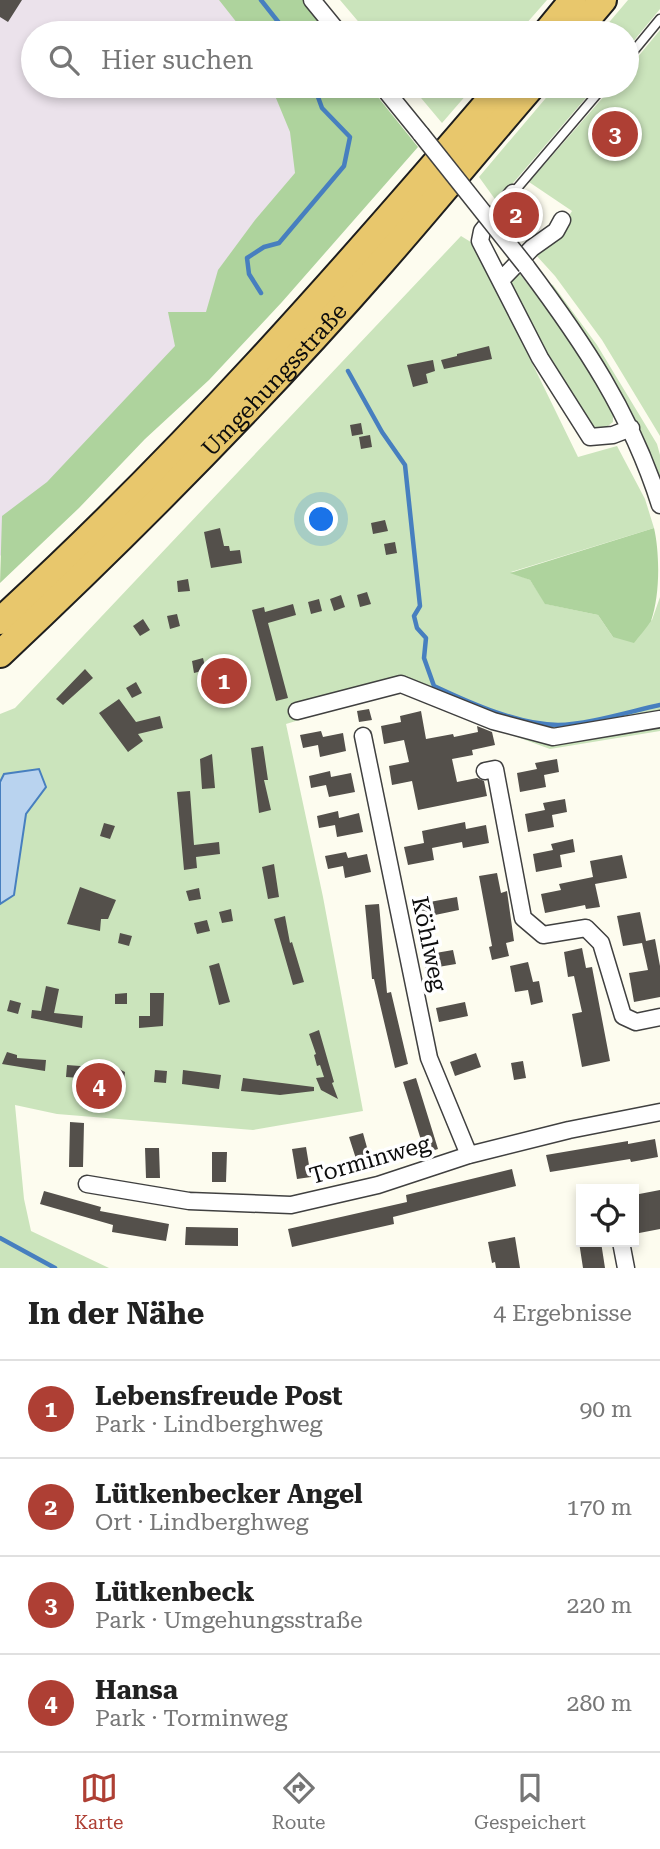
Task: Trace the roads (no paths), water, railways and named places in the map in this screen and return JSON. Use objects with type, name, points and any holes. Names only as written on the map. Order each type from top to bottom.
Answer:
[{"type":"highway","points":[[556,21],[573,0]]},
{"type":"highway","points":[[585,21],[603,0]]},
{"type":"highway","name":"Umgehungsstraße","points":[[0,621],[57,568],[209,415],[363,248],[492,98]]},
{"type":"highway","name":"Umgehungsstraße","points":[[0,654],[62,596],[236,421],[380,264],[522,98]]},
{"type":"highway","points":[[0,670],[62,596]]},
{"type":"street","points":[[312,0],[329,21]]},
{"type":"street","points":[[392,98],[575,331],[604,377],[631,428],[660,505]]},
{"type":"street","points":[[513,193],[482,231],[480,241],[540,358],[590,437],[613,435],[631,428]]},
{"type":"street","points":[[501,280],[532,248],[556,231],[562,220]]},
{"type":"street","points":[[297,710],[401,684],[494,721],[553,737],[660,719]]},
{"type":"street","name":"Köhlweg","points":[[363,736],[429,1058],[469,1155]]},
{"type":"street","points":[[485,771],[495,769],[523,918],[543,935],[586,928],[601,943],[623,1016],[636,1022],[660,1017]]},
{"type":"street","name":"Torminweg","points":[[87,1184],[189,1202],[291,1205],[378,1185],[469,1155],[569,1130],[660,1112]]},
{"type":"street","points":[[622,1247],[626,1268]]},
{"type":"lane","points":[[639,44],[660,19]]},
{"type":"lane","points":[[513,193],[594,98]]},
{"type":"water","points":[[39,769],[46,787],[26,814],[14,895],[0,904],[0,782],[4,774]]},
{"type":"waterway","points":[[261,0],[278,21]]},
{"type":"waterway","points":[[261,293],[249,274],[247,258],[264,247],[279,243],[344,166],[350,137],[322,108],[318,98]]},
{"type":"waterway","points":[[348,371],[382,432],[405,465],[420,606],[414,616],[417,628],[426,638],[424,658],[434,686],[495,712],[543,724],[582,723],[660,705]]},
{"type":"waterway","points":[[0,1238],[55,1268]]},
{"type":"place","name":"Lütkenbeck","points":[[615,134]]},
{"type":"place","name":"Lütkenbecker Angel","points":[[516,215]]},
{"type":"place","name":"Lebensfreude Post","points":[[224,681]]},
{"type":"place","name":"Hansa","points":[[99,1086]]}]
